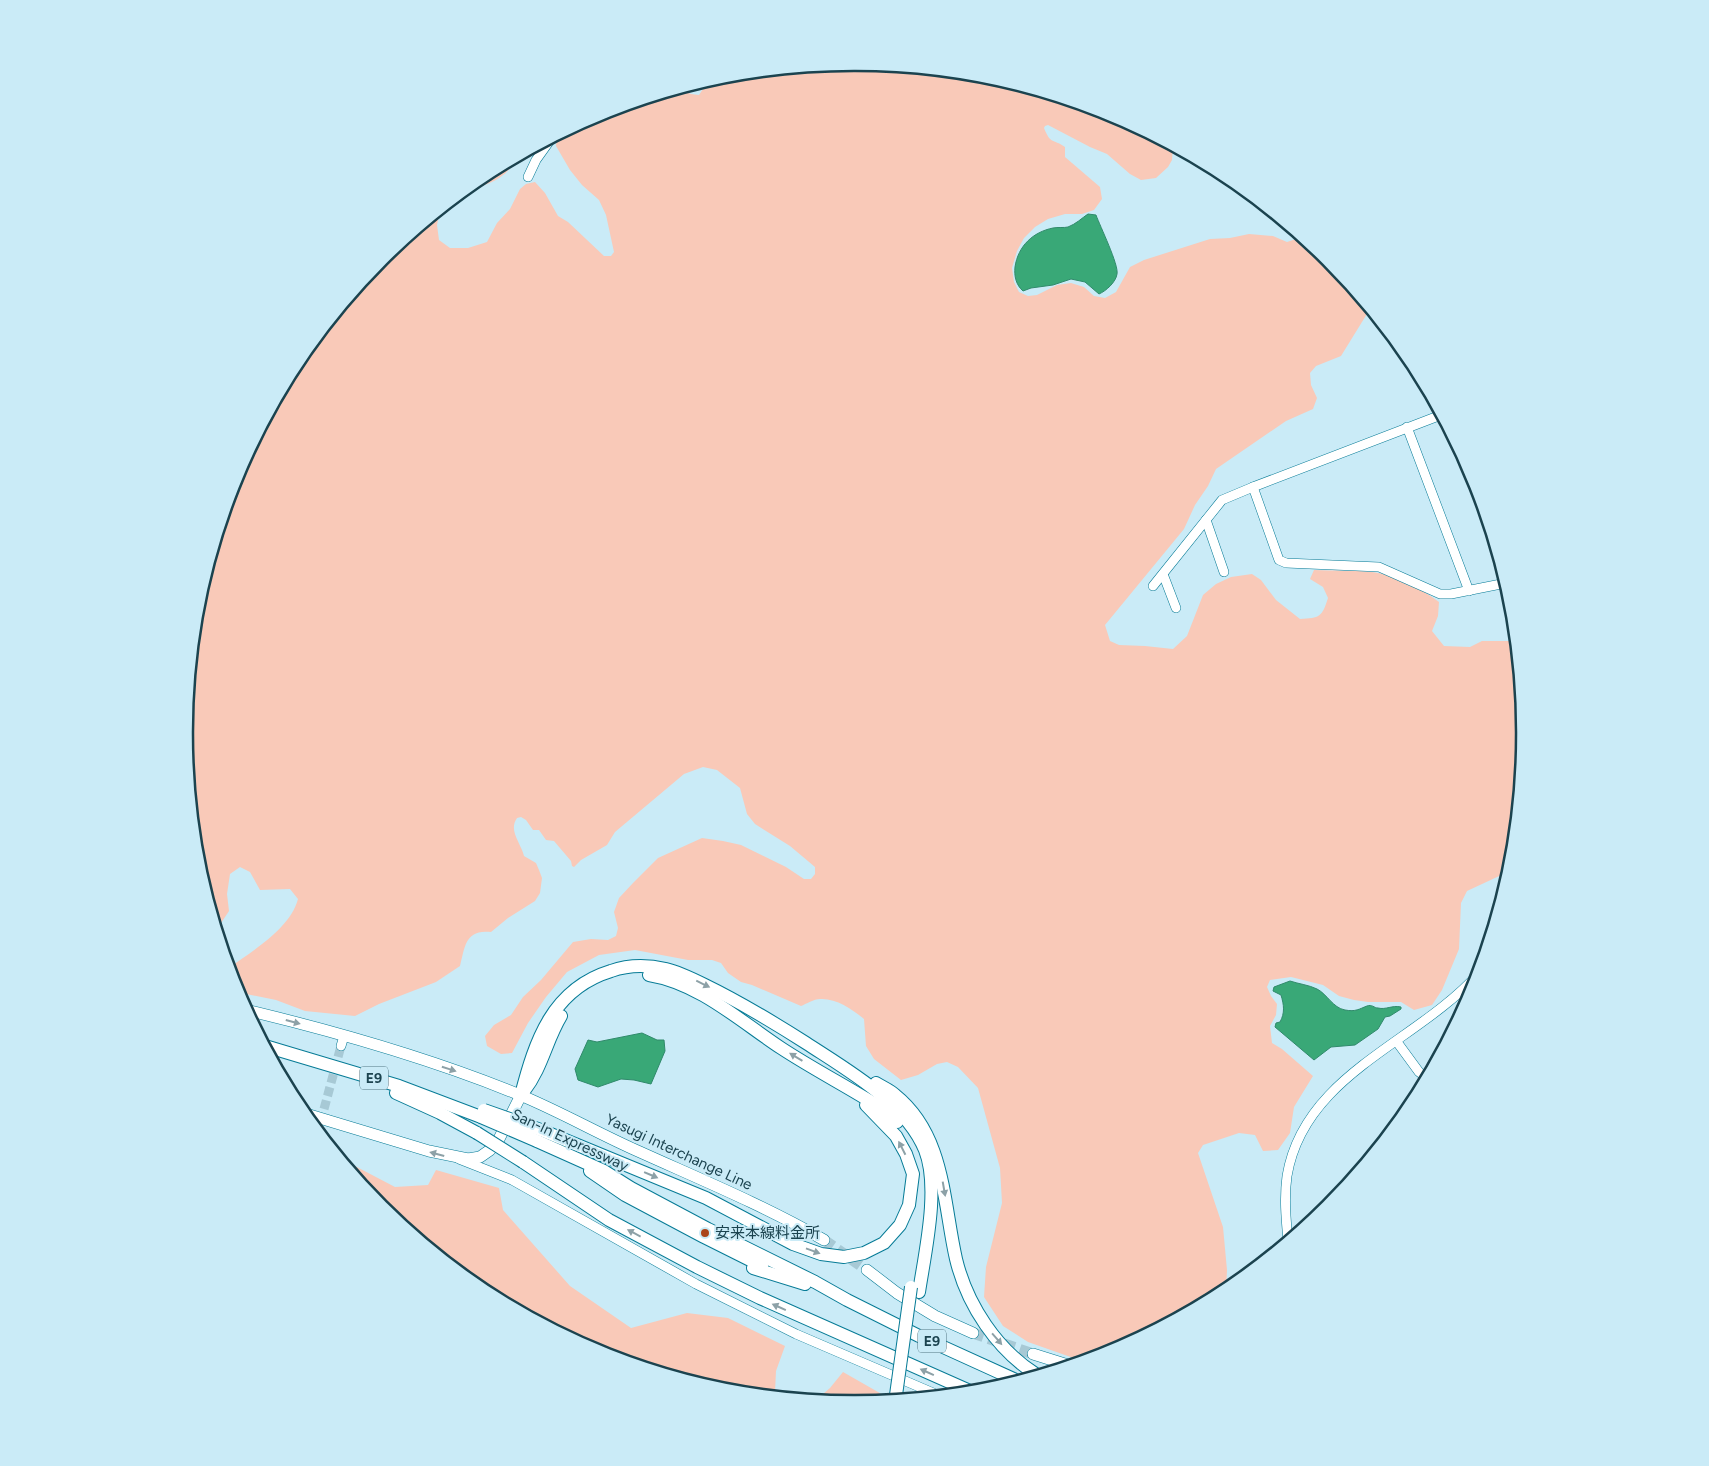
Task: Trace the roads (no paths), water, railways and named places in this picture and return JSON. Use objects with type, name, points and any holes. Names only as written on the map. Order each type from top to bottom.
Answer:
[{"type":"highway","points":[[521,1095],[542,1031],[557,1006],[575,988],[595,976],[620,968],[647,966],[668,969],[750,1008],[825,1056],[889,1102],[908,1122],[924,1150],[931,1176],[930,1202],[900,1393]]},
{"type":"highway","points":[[521,1095],[535,1077],[553,1029],[563,1012],[580,994],[601,982],[622,975],[647,974],[664,977],[686,987],[743,1020],[780,1048],[889,1113],[906,1132],[917,1154],[923,1176],[915,1290]]},
{"type":"highway","name":"E9","points":[[273,1048],[353,1071],[480,1120]]},
{"type":"highway","name":"E9","points":[[276,1054],[366,1081],[480,1120]]},
{"type":"highway","points":[[825,1056],[895,1095],[918,1117],[933,1147],[941,1172],[956,1260],[967,1292],[982,1320],[996,1338],[1013,1356],[1031,1370]]},
{"type":"highway","points":[[480,1120],[538,1138],[578,1144],[706,1198],[793,1244],[821,1254],[844,1257],[864,1253],[884,1243],[900,1225],[909,1206],[912,1174],[906,1154],[896,1136],[883,1121],[863,1102],[821,1072]]},
{"type":"highway","points":[[480,1120],[523,1162],[609,1220],[760,1298],[959,1386]]},
{"type":"highway","name":"San-In Expressway","points":[[538,1138],[606,1177]]},
{"type":"highway","name":"E9","points":[[606,1177],[628,1205],[759,1271],[814,1284]]},
{"type":"highway","name":"E9","points":[[606,1177],[633,1182],[769,1253],[814,1284],[919,1336],[1008,1376]]},
{"type":"main road","name":"Yasugi Interchange Line","points":[[255,1013],[342,1041],[474,1077],[521,1095],[637,1151],[785,1218],[824,1240]]},
{"type":"main road","points":[[313,1114],[322,1114],[429,1152],[459,1159],[474,1159],[490,1150],[499,1140],[521,1095]]},
{"type":"main road","points":[[867,1270],[897,1293],[935,1316],[974,1333]]},
{"type":"main road","points":[[1033,1354],[1058,1363]]},
{"type":"street","points":[[528,177],[544,149]]},
{"type":"street","points":[[1154,586],[1222,500],[1436,417]]},
{"type":"street","points":[[1407,427],[1470,591]]},
{"type":"street","points":[[1253,488],[1279,560],[1286,563],[1379,567],[1440,594],[1470,591],[1499,584]]},
{"type":"street","points":[[1206,520],[1224,572]]},
{"type":"street","points":[[1163,574],[1176,608]]},
{"type":"street","points":[[1287,1234],[1285,1205],[1287,1177],[1294,1151],[1305,1124],[1334,1089],[1448,1002],[1466,985]]},
{"type":"street","points":[[1397,1042],[1422,1074]]},
{"type":"street","points":[[459,1159],[512,1180],[696,1284],[788,1330],[927,1390]]},
{"type":"tunnel","points":[[324,1109],[341,1046]]},
{"type":"tunnel","points":[[824,1240],[867,1270]]},
{"type":"tunnel","points":[[973,1333],[1033,1354]]},
{"type":"place","name":"安来本線料金所","points":[[705,1233]]}]
